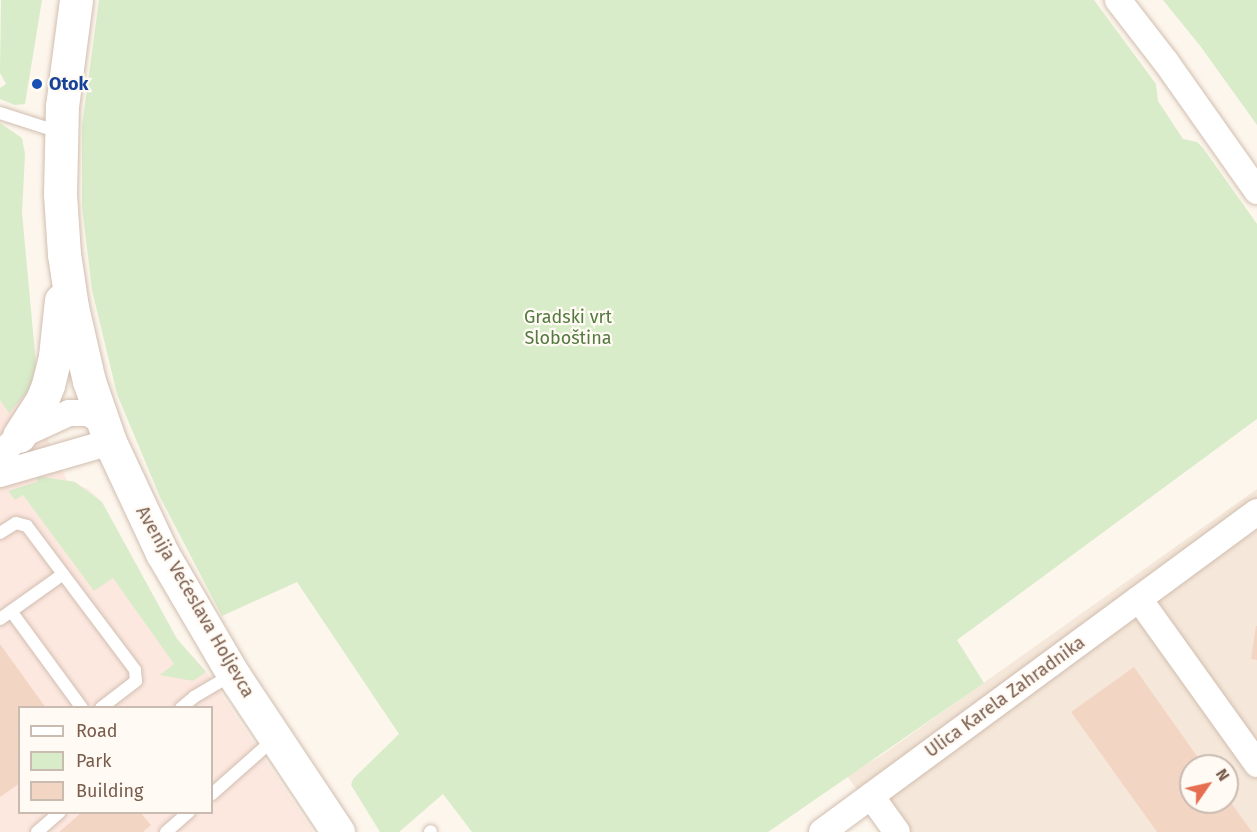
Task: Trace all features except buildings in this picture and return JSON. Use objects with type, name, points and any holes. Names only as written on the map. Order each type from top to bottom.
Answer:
[{"type":"street","name":"Avenija Većeslava Holjevca","points":[[76,0],[60,132],[60,194],[65,266],[80,348],[106,432],[162,553],[233,674],[338,832]]},
{"type":"street","points":[[1118,0],[1166,62],[1257,191]]},
{"type":"street","points":[[9,446],[42,400],[48,385],[55,356],[65,266]]},
{"type":"street","points":[[0,474],[106,432],[88,413],[69,413],[9,446]]},
{"type":"street","name":"Ulica Karela Zahradnika","points":[[822,832],[1257,512]]},
{"type":"street","points":[[1139,599],[1257,764]]},
{"type":"street","points":[[871,796],[897,832]]},
{"type":"lane","points":[[0,113],[60,132]]},
{"type":"lane","points":[[0,533],[16,523],[27,526],[135,670],[136,681],[104,706]]},
{"type":"lane","points":[[0,619],[63,574]]},
{"type":"lane","points":[[11,611],[81,706]]},
{"type":"lane","points":[[184,706],[194,697],[233,674]]},
{"type":"lane","points":[[213,793],[275,738]]},
{"type":"lane","points":[[37,832],[59,814]]},
{"type":"lane","points":[[166,832],[188,814]]},
{"type":"shaded area","points":[[0,315],[36,357],[30,389],[26,394],[67,480],[88,489],[102,502],[177,639],[205,670],[313,832],[0,832]]},
{"type":"shaded area","points":[[1257,489],[1257,832],[887,832],[847,776],[882,755]]},
{"type":"green space","points":[[1,0],[42,0],[25,104],[15,105],[0,99],[0,88],[6,84],[0,73]]},
{"type":"green space","name":"Gradski vrt Sloboština","points":[[99,0],[1094,0],[1156,84],[1158,101],[1183,139],[1197,142],[1203,148],[1257,224],[1257,419],[957,640],[984,683],[768,832],[472,832],[443,794],[399,832],[380,832],[351,785],[353,779],[399,734],[297,582],[222,616],[160,497],[117,394],[92,290],[82,206],[82,126]]},
{"type":"green space","points":[[1163,0],[1257,0],[1257,125],[1201,47]]},
{"type":"green space","points":[[0,123],[22,138],[25,154],[22,213],[36,364],[30,389],[9,413],[0,400]]},
{"type":"green space","points":[[37,476],[75,482],[102,502],[177,639],[206,672],[193,681],[160,675],[174,664],[113,578],[94,591],[23,495],[15,500],[8,491],[37,482]]},
{"type":"place","name":"Otok","points":[[37,84]]}]
